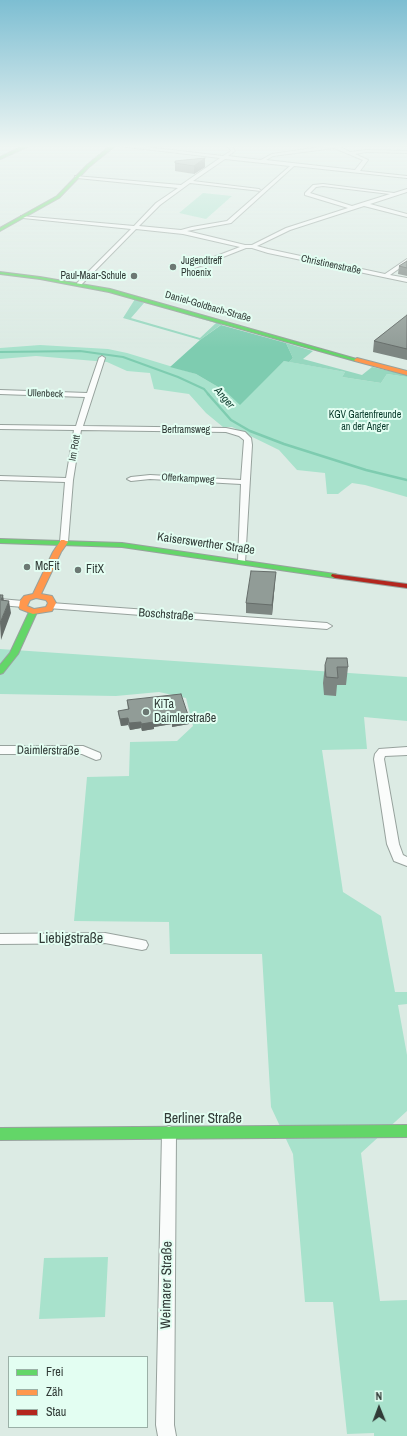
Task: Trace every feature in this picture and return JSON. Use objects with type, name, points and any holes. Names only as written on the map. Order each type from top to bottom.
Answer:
[{"type":"main road","points":[[0,230],[30,213]]},
{"type":"main road","name":"Daniel-Goldbach-Straße","points":[[0,273],[79,284],[140,298],[333,354],[407,373]]},
{"type":"main road","name":"Kaiserswerther Straße","points":[[0,541],[122,545],[242,561],[407,586]]},
{"type":"main road","points":[[36,596],[57,552],[64,542]]},
{"type":"main road","points":[[46,597],[65,555],[64,542]]},
{"type":"main road","points":[[36,596],[46,597],[51,600],[51,606],[44,611],[33,612],[25,609],[23,604],[27,598],[36,596]]},
{"type":"main road","points":[[0,671],[14,654],[33,612]]},
{"type":"main road","name":"Berliner Straße","points":[[0,1134],[407,1131]]},
{"type":"street","points":[[79,284],[149,213]]},
{"type":"street","points":[[183,232],[192,228],[226,223],[238,213]]},
{"type":"street","points":[[23,217],[137,226],[183,232],[245,247],[255,247],[256,244],[288,229],[337,213]]},
{"type":"street","points":[[397,213],[407,216]]},
{"type":"street","points":[[195,266],[245,247]]},
{"type":"street","name":"Christinenstraße","points":[[255,247],[407,280]]},
{"type":"street","points":[[385,276],[407,261]]},
{"type":"street","name":"Im Rott","points":[[64,542],[69,480],[78,429],[102,358]]},
{"type":"street","name":"Ullenbeck","points":[[0,392],[89,395]]},
{"type":"street","name":"Bertramsweg","points":[[0,427],[233,431],[242,434],[248,440],[242,561]]},
{"type":"street","name":"Offerkampweg","points":[[131,479],[150,477],[245,482]]},
{"type":"street","points":[[0,478],[69,480]]},
{"type":"street","points":[[0,602],[23,604]]},
{"type":"street","name":"Boschstraße","points":[[51,606],[327,626]]},
{"type":"street","name":"Daimlerstraße","points":[[0,750],[83,750],[96,756]]},
{"type":"street","points":[[404,862],[398,858],[393,844],[379,757],[383,752],[407,751]]},
{"type":"street","name":"Liebigstraße","points":[[0,939],[106,938],[142,945]]},
{"type":"street","name":"Weimarer Straße","points":[[167,1436],[165,1425],[169,1133]]},
{"type":"green space","points":[[179,213],[213,213],[206,219]]},
{"type":"green space","name":"KGV Gartenfreunde an der Anger","points":[[40,345],[108,349],[127,353],[196,374],[225,391],[240,404],[284,361],[345,372],[342,377],[381,383],[387,374],[407,377],[407,497],[365,485],[352,483],[338,494],[327,494],[325,473],[297,470],[279,450],[232,427],[223,427],[206,413],[189,394],[154,389],[150,373],[127,371],[107,362],[36,356],[0,359],[0,348]]},
{"type":"green space","points":[[0,649],[407,677],[407,721],[364,717],[367,749],[322,750],[343,892],[381,916],[395,992],[407,992],[407,1004],[398,1005],[407,1055],[407,1111],[361,1153],[380,1301],[407,1300],[407,1436],[374,1436],[374,1433],[347,1434],[333,1302],[305,1302],[293,1154],[271,1107],[262,954],[170,954],[169,922],[74,921],[87,777],[129,776],[130,742],[177,741],[193,726],[186,698],[159,692],[116,696],[0,694]]},
{"type":"green space","points":[[108,1257],[105,1317],[39,1319],[44,1258]]},
{"type":"shaded area","points":[[135,299],[144,303],[131,318],[200,338],[216,323],[184,314],[222,324],[200,340],[123,318]]},
{"type":"shaded area","points":[[221,325],[286,343],[293,358],[289,362],[284,361],[240,405],[225,391],[196,374],[170,367],[200,340]]},
{"type":"shaded area","points":[[286,343],[313,351],[303,359],[362,375],[372,367],[407,375],[407,377],[387,374],[381,383],[342,377],[345,372],[289,362],[293,358]]},
{"type":"building","points":[[407,261],[407,268],[399,266]]},
{"type":"building","points":[[407,315],[407,349],[374,341]]},
{"type":"building","points":[[251,571],[276,572],[272,605],[246,603]]},
{"type":"building","points":[[0,595],[3,595],[1,600],[9,601],[0,623]]},
{"type":"building","points":[[327,658],[347,658],[348,667],[337,667],[338,678],[326,677],[325,665]]},
{"type":"building","points":[[181,694],[189,718],[172,720],[171,717],[141,724],[141,722],[129,723],[128,718],[120,719],[118,711],[129,709],[127,700]]},
{"type":"waterway","name":"Anger","points":[[0,352],[80,351],[123,357],[178,377],[204,389],[209,395]]},
{"type":"waterway","name":"Anger","points":[[208,394],[231,420],[250,431],[284,444],[366,470],[407,480]]},
{"type":"traffic: fast","points":[[0,230],[30,213]]},
{"type":"traffic: fast","points":[[0,273],[40,278],[110,291],[357,360]]},
{"type":"traffic: fast","points":[[0,541],[122,545],[335,576]]},
{"type":"traffic: fast","points":[[0,671],[14,654],[33,612]]},
{"type":"traffic: fast","points":[[0,1134],[407,1131]]},
{"type":"traffic: slow","points":[[357,360],[407,373]]},
{"type":"traffic: slow","points":[[36,596],[57,552],[64,542]]},
{"type":"traffic: slow","points":[[36,596],[49,598],[52,603],[49,609],[33,612],[23,607],[24,601],[27,598],[36,596]]},
{"type":"traffic: jam","points":[[335,576],[407,586]]},
{"type":"place","name":"Jugendtreff Phoenix","points":[[173,267]]},
{"type":"place","name":"Paul-Maar-Schule","points":[[134,276]]},
{"type":"place","name":"McFit","points":[[27,567]]},
{"type":"place","name":"FitX","points":[[78,570]]},
{"type":"place","name":"KiTa Daimlerstraße","points":[[146,712]]}]
